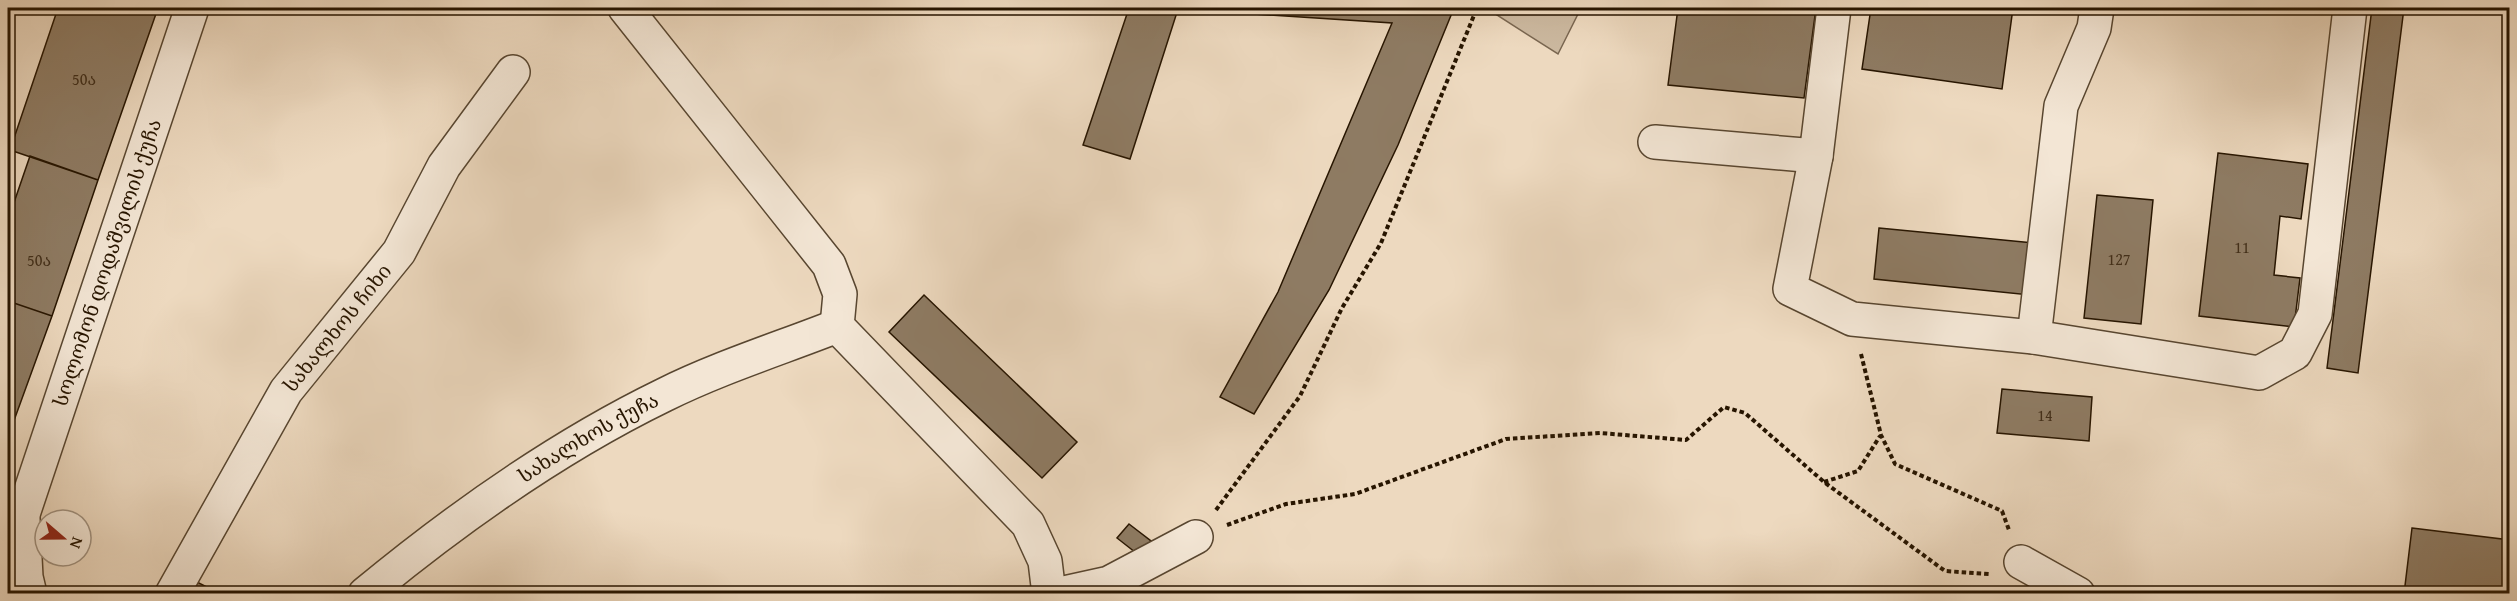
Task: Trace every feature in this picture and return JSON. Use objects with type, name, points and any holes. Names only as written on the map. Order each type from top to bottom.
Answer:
[{"type":"street","name":"სოლომონ დოდაშვილის ქუჩა","points":[[8,550],[22,517],[192,8]]},
{"type":"street","points":[[625,8],[829,265],[840,294],[837,326],[1028,524],[1045,561],[1049,594]]},
{"type":"street","points":[[1834,8],[1816,156],[1790,289],[1852,320],[2034,337],[2259,373],[2295,353],[2315,314],[2349,8]]},
{"type":"street","points":[[2034,337],[2061,106],[2094,28],[2097,8]]},
{"type":"street","name":"სახალხოს ჩიხი","points":[[172,594],[286,391],[399,252],[444,166],[513,72]]},
{"type":"street","points":[[1655,142],[1816,156]]},
{"type":"street","name":"სახალხოს ქუჩა","points":[[365,594],[402,563],[560,451],[665,394],[837,326]]},
{"type":"street","name":"სოლომონ დოდაშვილის ქუჩა","points":[[22,517],[26,577],[30,594]]},
{"type":"street","points":[[1059,594],[1109,583],[1196,537]]},
{"type":"street","points":[[2021,562],[2078,594]]},
{"type":"path","points":[[1196,537],[1300,396],[1342,308],[1381,243],[1477,8]]},
{"type":"path","points":[[1196,537],[1286,504],[1355,494],[1506,439],[1600,433],[1686,440],[1724,407],[1745,413],[1824,482],[1945,571],[2000,575],[2021,562],[2002,511],[1895,464],[1881,435],[1852,320]]},
{"type":"path","points":[[1824,482],[1858,471],[1881,435]]},
{"type":"shaded area","points":[[1486,8],[1581,8],[1558,54]]},
{"type":"building","points":[[58,8],[158,8],[98,180],[10,150]]},
{"type":"building","points":[[1129,8],[1454,8],[1398,145],[1329,290],[1254,414],[1220,397],[1278,292],[1392,23],[1178,9],[1130,159],[1083,145]]},
{"type":"building","points":[[1678,8],[1816,8],[1804,98],[1668,85]]},
{"type":"building","points":[[1871,8],[2013,8],[2002,89],[1862,69]]},
{"type":"building","points":[[2372,8],[2404,8],[2358,373],[2327,368]]},
{"type":"building","points":[[2218,153],[2308,164],[2301,219],[2280,216],[2274,275],[2300,278],[2294,327],[2199,316]]},
{"type":"building","points":[[30,156],[98,180],[52,316],[8,301],[8,220]]},
{"type":"building","points":[[2097,195],[2153,200],[2141,324],[2084,318]]},
{"type":"building","points":[[1879,228],[2035,243],[2030,295],[1874,279]]},
{"type":"building","points":[[924,295],[1077,442],[1042,478],[889,332]]},
{"type":"building","points":[[8,301],[52,316],[8,437]]},
{"type":"building","points":[[2002,389],[2092,397],[2089,441],[1997,433]]},
{"type":"building","points":[[1129,524],[1151,541],[1140,556],[1117,538]]},
{"type":"building","points":[[2412,528],[2510,540],[2510,594],[2404,594]]},
{"type":"building","points":[[189,578],[207,587],[204,594],[181,594]]}]
